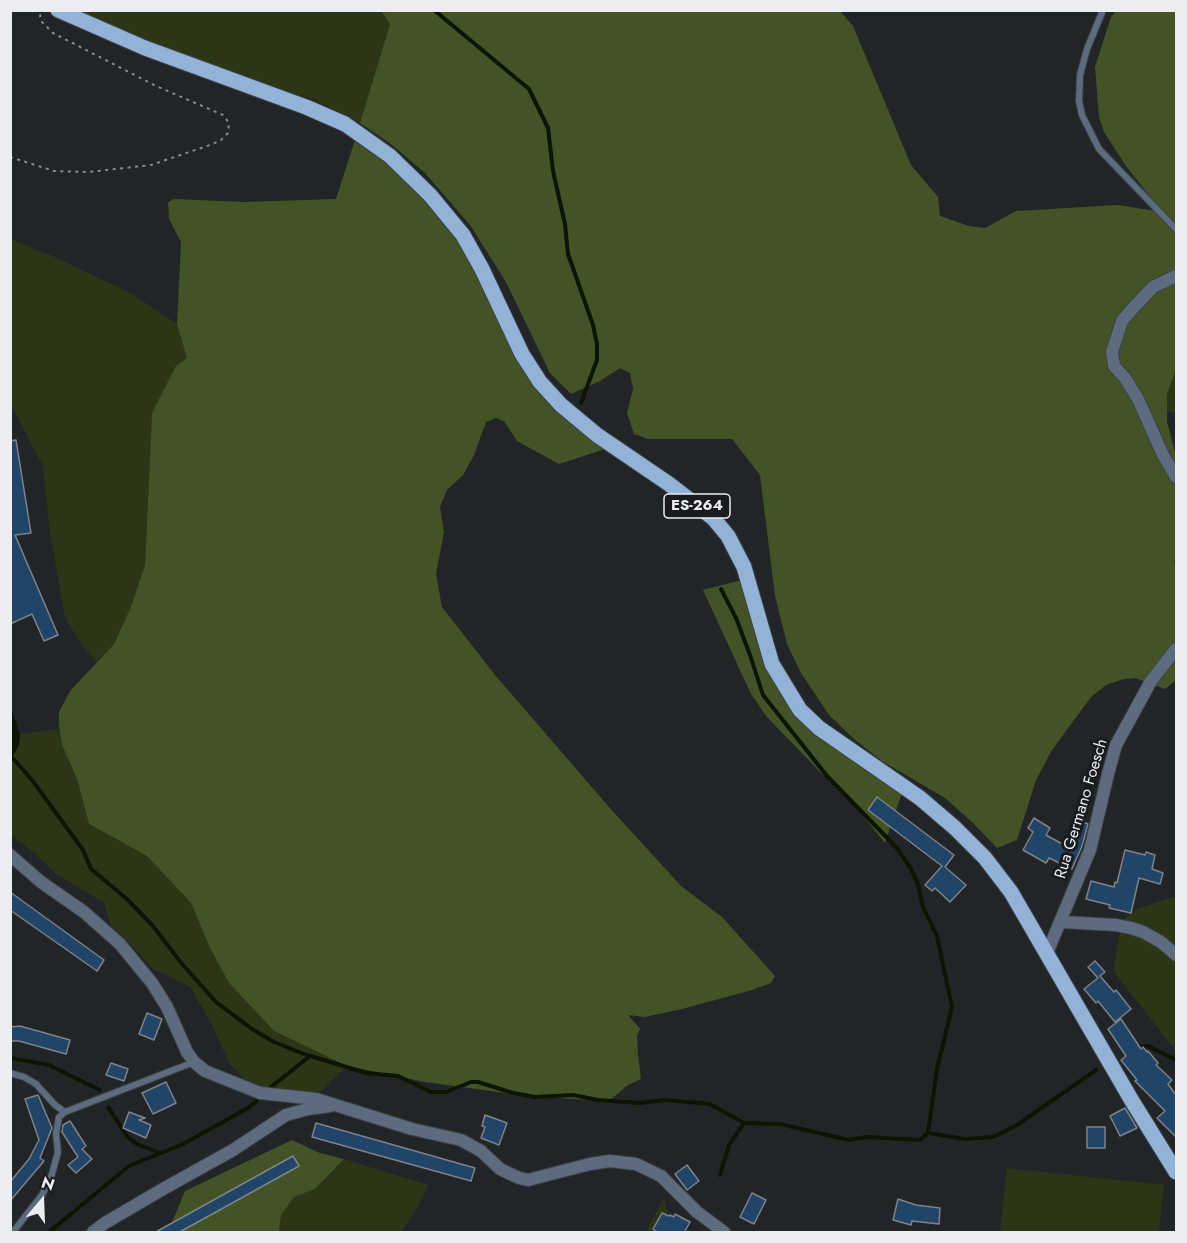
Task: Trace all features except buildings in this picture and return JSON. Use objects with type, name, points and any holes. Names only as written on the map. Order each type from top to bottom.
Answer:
[{"type":"main road","name":"ES-264","points":[[58,10],[145,48],[306,106],[345,124],[390,156],[430,195],[462,235],[482,269],[522,354],[540,382],[561,405],[597,435],[669,484],[713,518],[728,536],[744,567],[772,664],[800,710],[819,728],[920,798],[955,828],[985,858],[1011,892],[1132,1101],[1176,1172]]},
{"type":"street","points":[[1176,276],[1153,287],[1134,306],[1122,321],[1112,352],[1114,366],[1125,378],[1138,399],[1163,455],[1176,477]]},
{"type":"street","name":"Rua Germano Foesch","points":[[1047,953],[1062,922],[1090,850],[1116,745],[1151,681],[1176,649]]},
{"type":"street","points":[[10,855],[40,882],[84,912],[120,944],[152,983],[187,1052],[205,1071],[260,1093],[308,1098],[412,1129],[461,1140],[481,1151],[500,1169],[528,1180],[609,1161],[636,1164],[661,1176],[697,1212],[724,1233]]},
{"type":"street","points":[[1062,922],[1131,928],[1161,942],[1176,955]]},
{"type":"street","points":[[93,1233],[105,1223],[233,1150],[286,1115],[336,1105]]},
{"type":"lane","points":[[1103,10],[1087,49],[1080,75],[1079,100],[1082,115],[1098,149],[1176,229]]},
{"type":"lane","points":[[13,1233],[42,1195],[52,1174],[58,1152],[56,1134],[59,1117],[65,1112],[96,1102],[194,1062]]},
{"type":"lane","points":[[10,1073],[36,1084],[55,1105],[65,1112]]},
{"type":"path","points":[[10,157],[54,171],[89,172],[151,165],[210,145],[221,140],[228,133],[229,123],[223,115],[156,86],[53,33],[42,22],[40,16],[42,10]]},
{"type":"green space","points":[[381,10],[390,24],[360,123],[315,100],[273,86],[232,78],[72,11]]},
{"type":"green space","points":[[381,11],[840,11],[853,26],[911,165],[938,197],[940,216],[969,226],[985,228],[1016,211],[1118,205],[1162,212],[1126,166],[1104,132],[1099,117],[1095,67],[1111,17],[1116,11],[1176,11],[1176,368],[1167,395],[1167,422],[1176,456],[1176,555],[1174,562],[1176,568],[1176,680],[1165,689],[1135,678],[1124,679],[1106,685],[1091,697],[1052,750],[1036,780],[1017,840],[997,848],[945,798],[882,761],[829,715],[801,673],[787,644],[775,596],[760,475],[732,439],[648,439],[634,434],[627,413],[633,389],[630,373],[620,368],[600,381],[571,394],[550,373],[506,282],[470,225],[425,173],[391,144],[360,123],[390,24]]},
{"type":"green space","points":[[355,140],[413,186],[456,235],[540,383],[605,449],[559,464],[517,441],[504,421],[496,418],[486,422],[474,455],[463,475],[447,490],[440,507],[444,532],[436,574],[442,607],[495,675],[609,807],[681,886],[722,917],[775,976],[771,983],[752,990],[682,1009],[645,1017],[628,1015],[640,1029],[637,1036],[641,1079],[628,1085],[609,1101],[528,1096],[425,1082],[347,1066],[274,1031],[229,983],[210,948],[191,903],[147,856],[89,824],[77,779],[62,745],[59,712],[70,691],[114,644],[130,609],[145,565],[152,413],[176,366],[187,358],[177,324],[181,242],[169,219],[168,202],[174,199],[244,202],[336,199]]},
{"type":"green space","points":[[10,239],[55,257],[132,294],[177,324],[187,358],[152,413],[145,565],[130,609],[114,644],[96,662],[85,650],[65,618],[50,533],[43,466],[11,405]]},
{"type":"green space","points":[[1176,368],[1176,413],[1167,411],[1167,395]]},
{"type":"green space","points":[[750,578],[786,681],[842,752],[872,775],[902,793],[885,843],[842,790],[822,774],[767,717],[751,694],[703,590]]},
{"type":"green space","points":[[59,729],[62,745],[77,779],[89,824],[147,856],[191,903],[210,948],[229,983],[274,1031],[347,1066],[313,1099],[266,1089],[245,1080],[229,1063],[211,1023],[190,987],[152,968],[111,926],[104,903],[55,873],[11,834],[10,759],[19,745],[20,734]]},
{"type":"green space","points":[[1176,896],[1176,1051],[1113,971],[1122,921],[1137,909]]},
{"type":"green space","points":[[292,1140],[320,1153],[344,1159],[315,1189],[294,1197],[281,1215],[279,1232],[168,1232],[185,1191]]},
{"type":"green space","points":[[344,1159],[428,1185],[417,1208],[401,1232],[279,1232],[281,1215],[294,1197],[315,1189]]},
{"type":"green space","points":[[1007,1168],[1164,1185],[1159,1232],[1000,1232]]},
{"type":"green space","points":[[664,1197],[671,1232],[646,1232]]},
{"type":"shaded area","points":[[11,707],[20,734],[19,745],[11,759]]},
{"type":"waterway","points":[[434,10],[529,89],[548,128],[553,171],[565,224],[568,254],[593,325],[597,344],[597,360],[581,403]]},
{"type":"waterway","points":[[10,755],[32,780],[83,850],[91,869],[128,900],[153,926],[182,964],[216,1002],[274,1042],[366,1073],[398,1076],[431,1092],[446,1092],[471,1082],[478,1082],[535,1097],[573,1095],[598,1100],[639,1103],[665,1100],[710,1104],[744,1123],[780,1124],[849,1140],[866,1137],[920,1140],[928,1133],[937,1069],[952,1007],[937,936],[923,907],[918,884],[897,848],[827,776],[763,695],[736,618],[721,589]]},
{"type":"waterway","points":[[1136,1047],[1148,1046],[1176,1060]]},
{"type":"waterway","points":[[271,1087],[310,1056]]},
{"type":"waterway","points":[[10,1058],[49,1065],[100,1090]]},
{"type":"waterway","points":[[928,1133],[965,1139],[993,1137],[1017,1125],[1096,1070]]},
{"type":"waterway","points":[[49,1232],[129,1166],[183,1144],[257,1101]]},
{"type":"waterway","points":[[108,1107],[127,1136],[135,1143],[159,1153]]},
{"type":"waterway","points":[[720,1175],[729,1145],[744,1123]]}]
